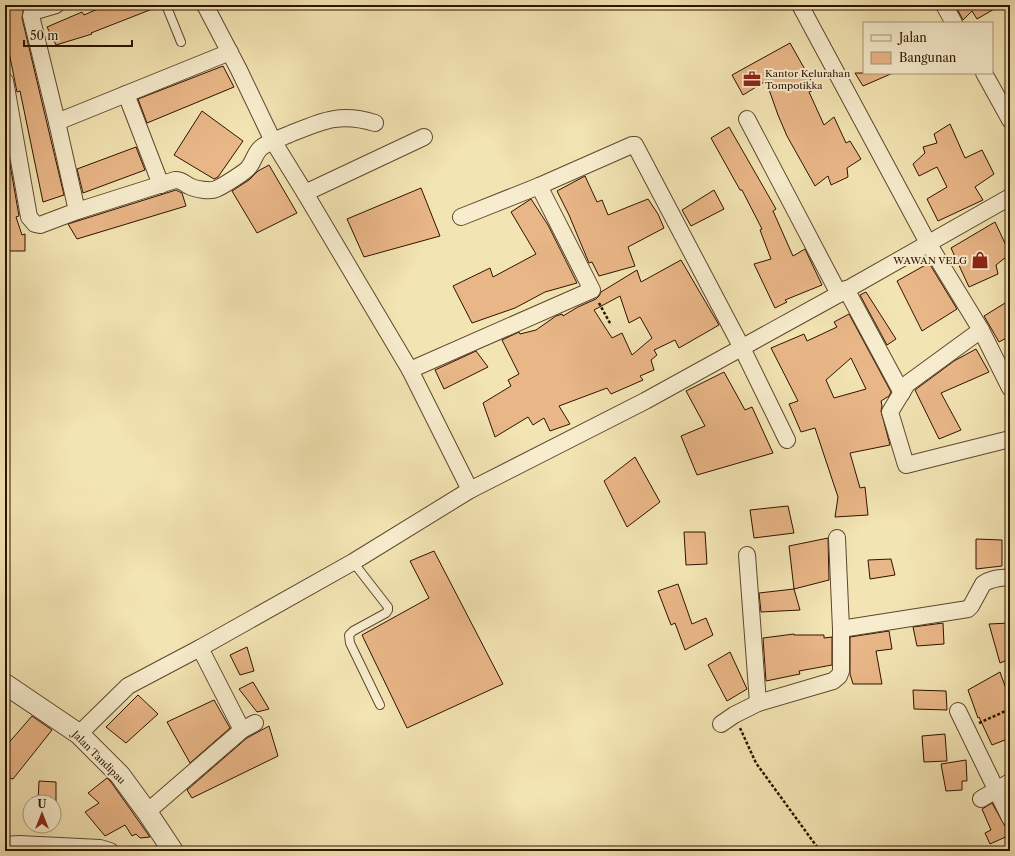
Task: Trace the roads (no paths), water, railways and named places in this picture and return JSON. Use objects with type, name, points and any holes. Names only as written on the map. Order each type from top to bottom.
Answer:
[{"type":"street","points":[[56,5],[32,12],[31,16],[58,122],[77,211]]},
{"type":"street","points":[[205,5],[230,52],[273,141],[306,193],[410,370],[470,490]]},
{"type":"street","points":[[800,5],[928,243],[981,330],[1010,388]]},
{"type":"street","points":[[944,5],[953,22]]},
{"type":"street","points":[[58,122],[230,52]]},
{"type":"street","points":[[985,74],[1010,120]]},
{"type":"street","points":[[5,80],[29,217],[35,224],[40,225],[77,211],[180,180],[194,188],[215,190],[248,169],[253,162],[256,153],[262,147],[323,120],[348,118],[362,119],[376,123]]},
{"type":"street","points":[[126,94],[161,185]]},
{"type":"street","points":[[747,119],[843,292],[902,393]]},
{"type":"street","points":[[306,193],[424,137]]},
{"type":"street","points":[[461,217],[635,145],[742,348],[787,440]]},
{"type":"street","points":[[410,370],[592,290],[539,186]]},
{"type":"street","points":[[79,734],[128,686],[200,648],[353,562],[470,490],[645,401],[843,292],[1010,197]]},
{"type":"street","points":[[981,330],[907,384],[890,412],[905,465],[1010,439]]},
{"type":"street","points":[[728,720],[758,703],[837,679],[841,671],[841,629],[837,538]]},
{"type":"street","points":[[747,555],[758,703]]},
{"type":"street","points":[[841,629],[968,609],[983,584],[990,579],[1010,577]]},
{"type":"street","points":[[147,812],[249,726],[200,648]]},
{"type":"street","name":"Jalan Tandipau","points":[[5,684],[79,734],[120,775],[173,851]]},
{"type":"street","points":[[958,711],[1010,818]]},
{"type":"street","points":[[981,799],[995,789],[1010,782]]},
{"type":"street","points":[[15,847],[100,848],[110,851]]},
{"type":"lane","points":[[166,5],[181,42]]},
{"type":"lane","points":[[353,562],[388,607],[386,613],[353,631],[349,635],[350,643],[380,705]]},
{"type":"place","name":"Kantor Kelurahan Tompotikka","points":[[752,79]]},
{"type":"place","name":"WAWAN VELG","points":[[980,260]]}]
